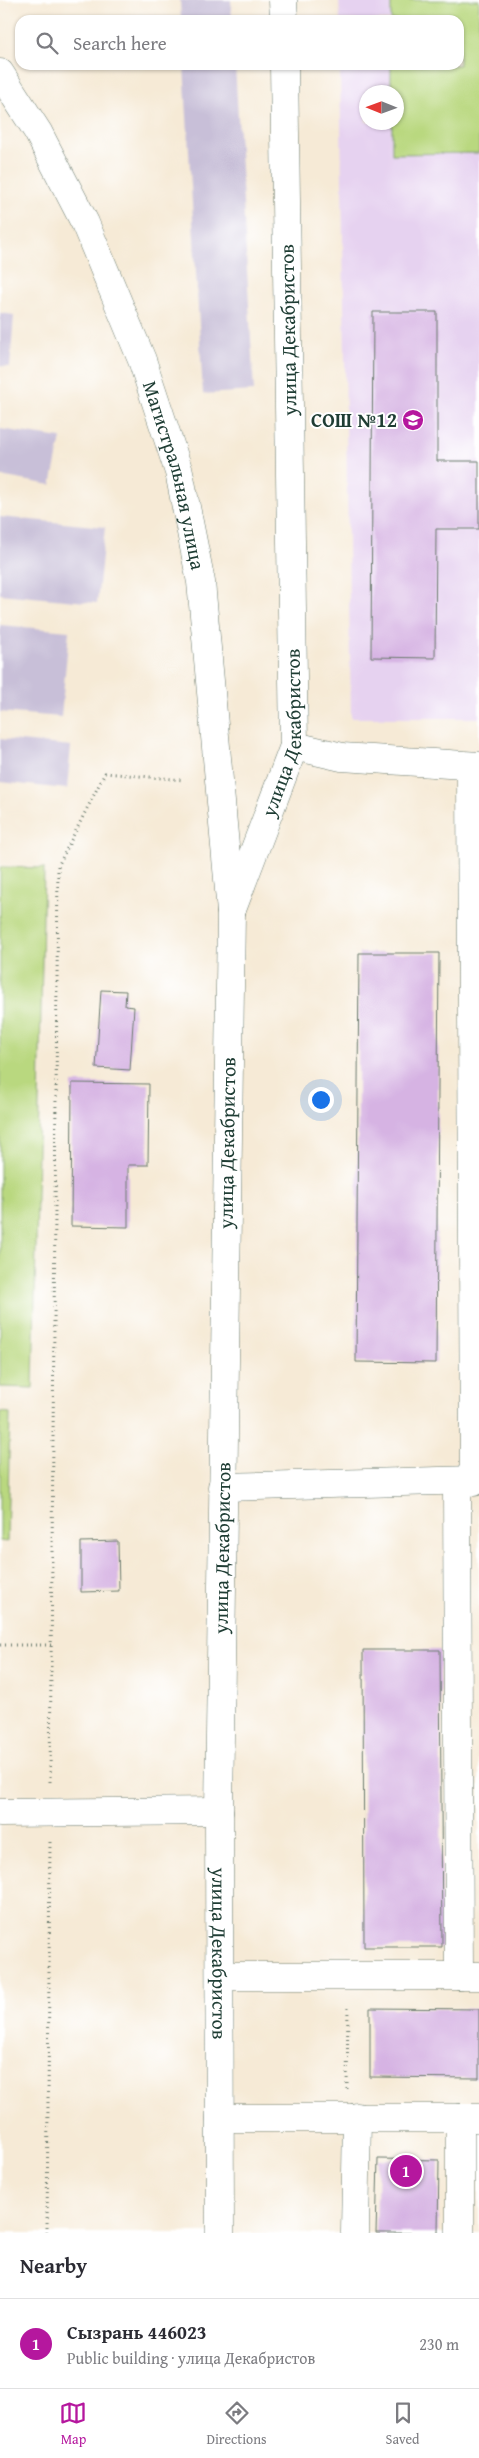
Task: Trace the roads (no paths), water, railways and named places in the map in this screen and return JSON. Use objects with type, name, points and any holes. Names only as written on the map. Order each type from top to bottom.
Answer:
[{"type":"main road","points":[[283,0],[284,15]]},
{"type":"main road","name":"улица Декабристов","points":[[220,2233],[219,1811],[231,912],[294,746],[284,70]]},
{"type":"main road","name":"Магистральная улица","points":[[0,73],[38,132],[84,223],[142,360],[179,472],[201,582],[231,912]]},
{"type":"main road","points":[[220,1976],[469,1976],[470,1480],[476,769],[342,757],[294,746]]},
{"type":"main road","points":[[222,1487],[470,1480]]},
{"type":"main road","points":[[0,1813],[219,1811]]},
{"type":"main road","points":[[352,2117],[355,2233]]},
{"type":"main road","points":[[220,2118],[469,2118],[466,2221]]},
{"type":"place","name":"СОШ №12","points":[[413,420]]},
{"type":"place","name":"Сызрань 446023","points":[[406,2171]]}]
